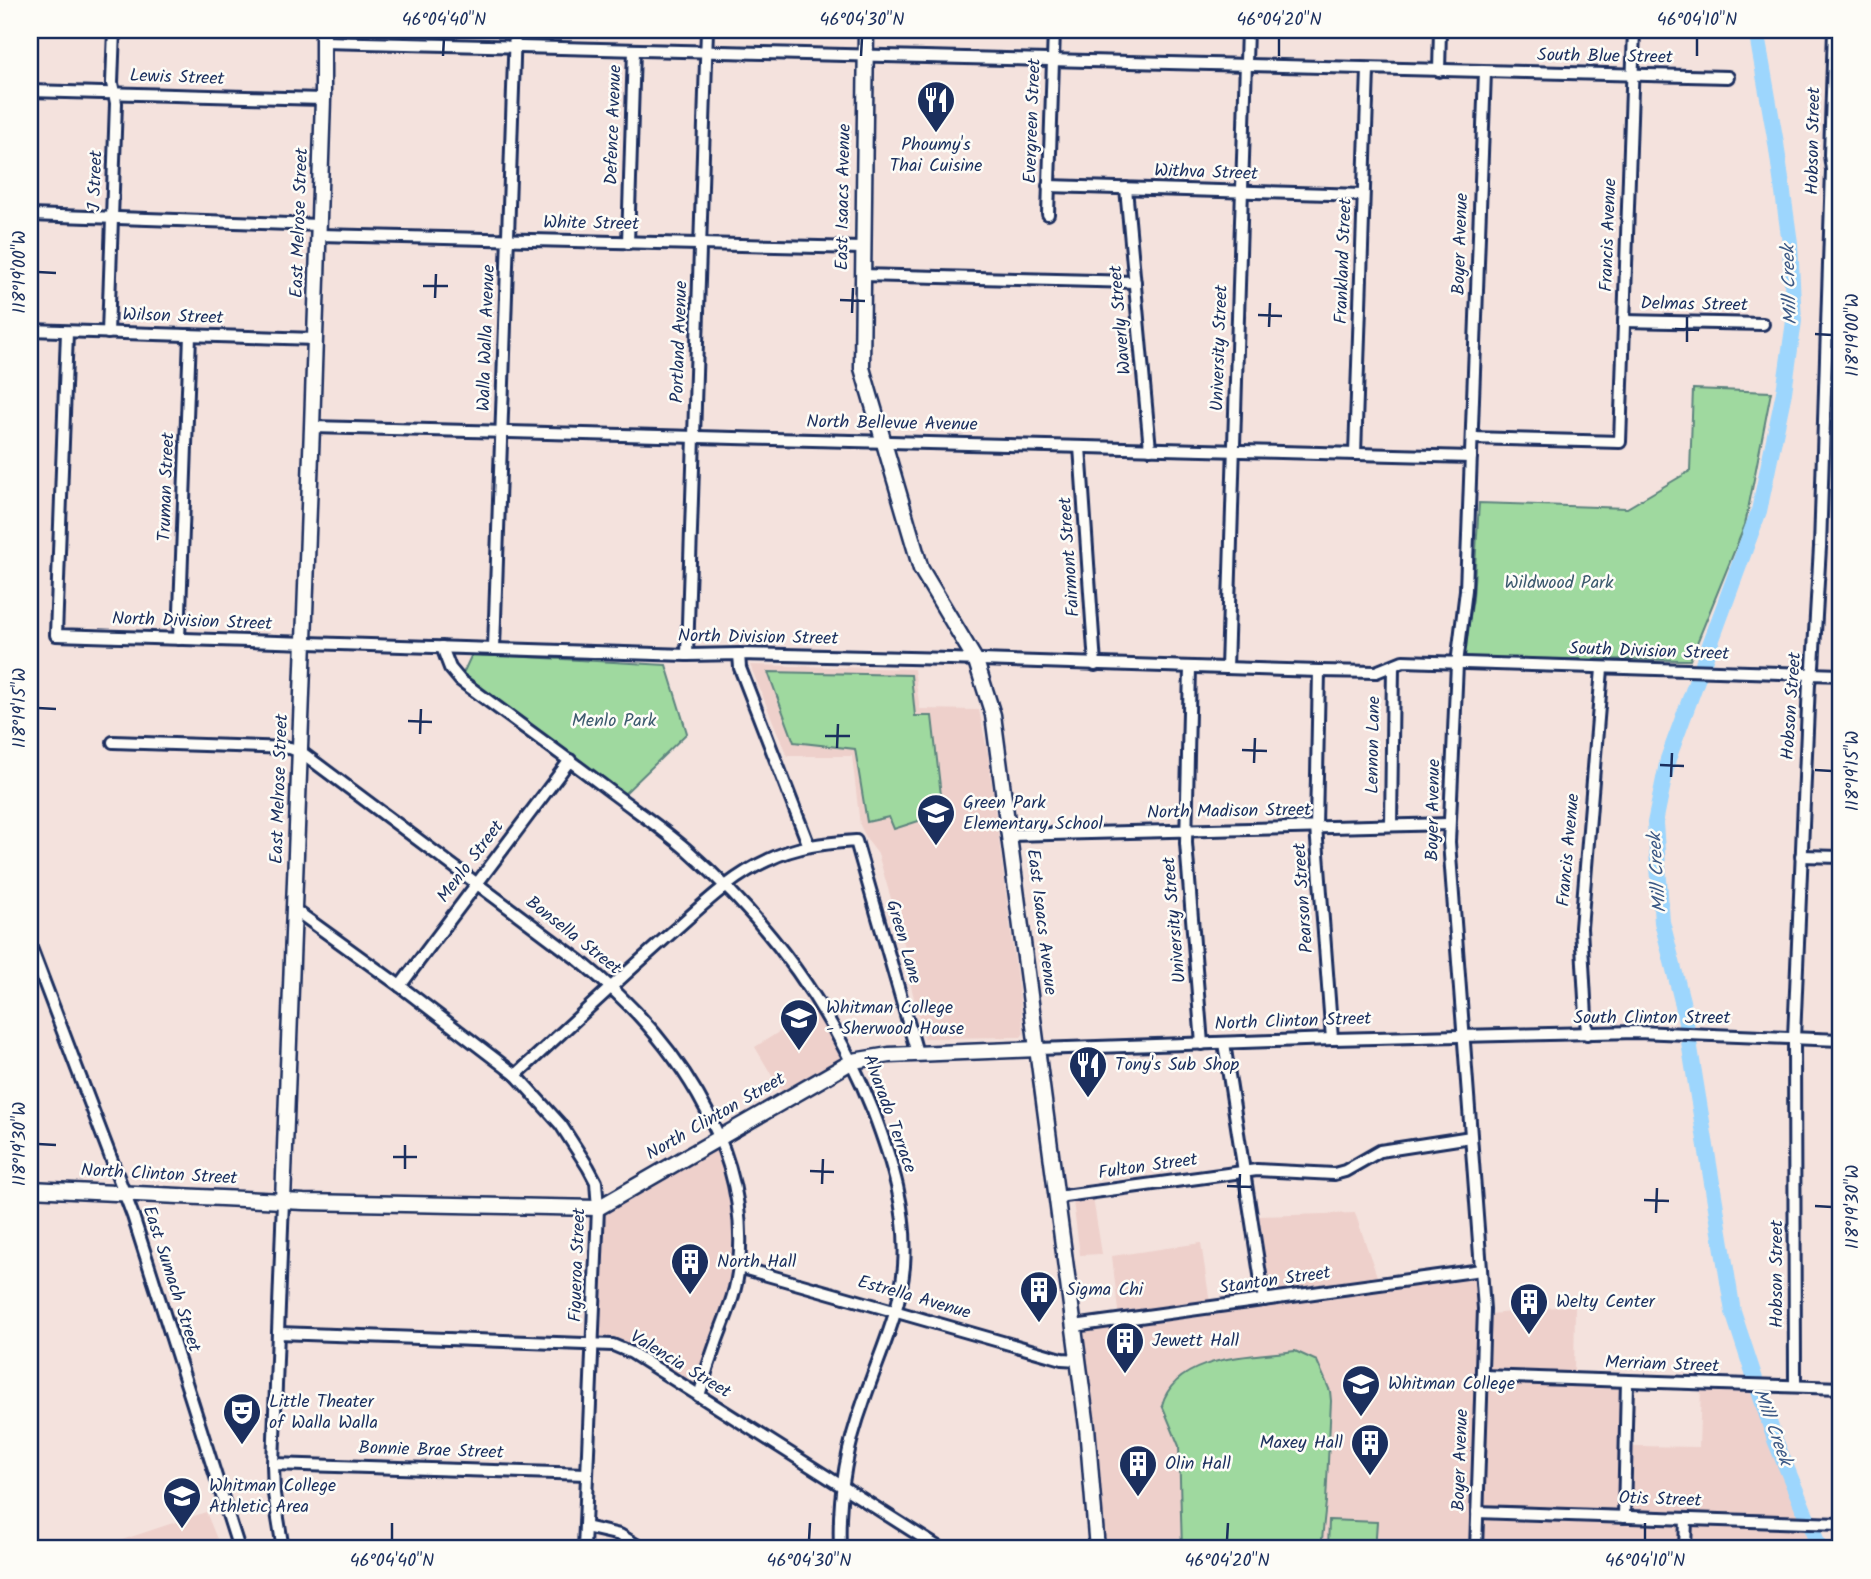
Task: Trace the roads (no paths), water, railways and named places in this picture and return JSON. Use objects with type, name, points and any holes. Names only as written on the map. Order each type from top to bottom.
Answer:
[{"type":"main road","name":"East Isaacs Avenue","points":[[866,30],[862,368],[921,569],[976,661],[993,715],[1079,1360],[1097,1549]]},
{"type":"main road","name":"East Melrose Street","points":[[284,1201],[319,230],[323,36]]},
{"type":"main road","name":"North Clinton Street","points":[[30,1189],[284,1201],[598,1208],[853,1061],[870,1056],[1038,1049]]},
{"type":"street","name":"J Street","points":[[108,333],[116,103],[114,30]]},
{"type":"street","name":"Walla Walla Avenue","points":[[494,648],[515,30]]},
{"type":"street","name":"Portland Avenue","points":[[687,655],[708,30]]},
{"type":"street","name":"Evergreen Street","points":[[1048,214],[1054,30]]},
{"type":"street","name":"University Street","points":[[1227,668],[1247,30]]},
{"type":"street","points":[[1438,71],[1440,30]]},
{"type":"street","name":"Francis Avenue","points":[[1472,438],[1620,442],[1634,30]]},
{"type":"street","name":"Hobson Street","points":[[1794,1386],[1794,1038],[1837,170],[1829,155],[1834,30]]},
{"type":"street","name":"South Blue Street","points":[[323,36],[514,47],[1728,77]]},
{"type":"street","name":"Defence Avenue","points":[[628,243],[634,50]]},
{"type":"street","name":"Frankland Street","points":[[1355,454],[1368,70]]},
{"type":"street","name":"Boyer Avenue","points":[[1476,1549],[1484,1322],[1449,860],[1449,824],[1457,664],[1466,590],[1485,72]]},
{"type":"street","name":"Lewis Street","points":[[30,91],[323,99]]},
{"type":"street","name":"Withva Street","points":[[1048,186],[1363,195]]},
{"type":"street","name":"Waverly Street","points":[[1126,188],[1150,449]]},
{"type":"street","name":"White Street","points":[[30,215],[508,240],[862,248]]},
{"type":"street","points":[[862,275],[1135,282]]},
{"type":"street","name":"Delmas Street","points":[[1624,321],[1763,324]]},
{"type":"street","name":"Wilson Street","points":[[30,331],[315,339]]},
{"type":"street","name":"North Division Street","points":[[67,332],[56,635],[1319,671],[1376,672],[1404,661],[1457,664]]},
{"type":"street","name":"Truman Street","points":[[179,639],[190,335]]},
{"type":"street","name":"North Bellevue Avenue","points":[[312,426],[1471,457]]},
{"type":"street","name":"Fairmont Street","points":[[1080,447],[1095,665]]},
{"type":"street","name":"Alvarado Terrace","points":[[442,647],[450,668],[460,680],[664,830],[725,887],[760,923],[791,961],[853,1061],[884,1140],[900,1199],[904,1262],[896,1311],[856,1424],[843,1487],[840,1549]]},
{"type":"street","points":[[516,1076],[611,987],[725,887],[749,869],[809,845],[740,668],[739,654]]},
{"type":"street","name":"South Division Street","points":[[1457,664],[1841,675]]},
{"type":"street","name":"Lennon Lane","points":[[1391,825],[1393,666]]},
{"type":"street","name":"University Street","points":[[1190,668],[1186,831],[1202,1044]]},
{"type":"street","name":"Francis Avenue","points":[[1587,1034],[1581,928],[1602,669]]},
{"type":"street","name":"Pearson Street","points":[[1319,671],[1316,827],[1332,1039]]},
{"type":"street","name":"Bonsella Street","points":[[113,742],[290,748],[301,752],[611,987],[667,1050],[720,1137],[731,1167],[740,1206],[739,1267],[729,1309],[699,1396]]},
{"type":"street","name":"Menlo Street","points":[[400,986],[570,760]]},
{"type":"street","name":"North Madison Street","points":[[1010,835],[1449,824]]},
{"type":"street","name":"Green Lane","points":[[809,845],[856,841],[916,1054]]},
{"type":"street","points":[[1801,856],[1841,858]]},
{"type":"street","name":"Figueroa Street","points":[[295,910],[400,986],[516,1076],[561,1125],[596,1182],[598,1208],[584,1549]]},
{"type":"street","name":"East Sumach Street","points":[[30,945],[35,973],[133,1216],[239,1549]]},
{"type":"street","name":"South Clinton Street","points":[[1463,1037],[1679,1033],[1841,1040]]},
{"type":"street","name":"North Clinton Street","points":[[1038,1049],[1463,1037]]},
{"type":"street","points":[[1224,1043],[1264,1300]]},
{"type":"street","name":"Fulton Street","points":[[1057,1197],[1270,1169],[1334,1174],[1345,1171],[1380,1151],[1471,1137]]},
{"type":"street","name":"East Melrose Street","points":[[283,1549],[274,1494],[273,1464],[284,1201]]},
{"type":"street","name":"Estrella Avenue","points":[[739,1267],[1062,1359],[1079,1360]]},
{"type":"street","name":"Stanton Street","points":[[1074,1326],[1481,1270]]},
{"type":"street","name":"Valencia Street","points":[[278,1332],[592,1343],[623,1348],[941,1549]]},
{"type":"street","name":"Merriam Street","points":[[1482,1376],[1841,1388]]},
{"type":"street","points":[[1624,1517],[1628,1381]]},
{"type":"street","name":"Bonnie Brae Street","points":[[273,1464],[587,1474]]},
{"type":"street","name":"Otis Street","points":[[1477,1512],[1841,1524]]},
{"type":"street","points":[[1685,1519],[1685,1549]]},
{"type":"street","points":[[584,1527],[620,1535],[643,1549]]},
{"type":"waterway","name":"Mill Creek","points":[[1756,30],[1790,243],[1794,321],[1784,392],[1759,511],[1668,759],[1655,823],[1662,922],[1683,1005],[1733,1312],[1775,1440],[1820,1549]]},
{"type":"place","name":"Phoumy's Thai Cuisine","points":[[936,134]]},
{"type":"place","name":"Green Park Elementary School","points":[[936,847]]},
{"type":"place","name":"Whitman College - Sherwood House","points":[[799,1052]]},
{"type":"place","name":"Tony's Sub Shop","points":[[1088,1099]]},
{"type":"place","name":"North Hall","points":[[690,1296]]},
{"type":"place","name":"Sigma Chi","points":[[1039,1324]]},
{"type":"place","name":"Welty Center","points":[[1529,1336]]},
{"type":"place","name":"Jewett Hall","points":[[1125,1375]]},
{"type":"place","name":"Whitman College","points":[[1361,1418]]},
{"type":"place","name":"Little Theater of Walla Walla","points":[[242,1446]]},
{"type":"place","name":"Maxey Hall","points":[[1370,1477]]},
{"type":"place","name":"Olin Hall","points":[[1138,1498]]},
{"type":"place","name":"Whitman College Athletic Area","points":[[182,1530]]},
{"type":"park label","name":"Wildwood Park","points":[[1559,583]]},
{"type":"park label","name":"Menlo Park","points":[[614,721]]}]
